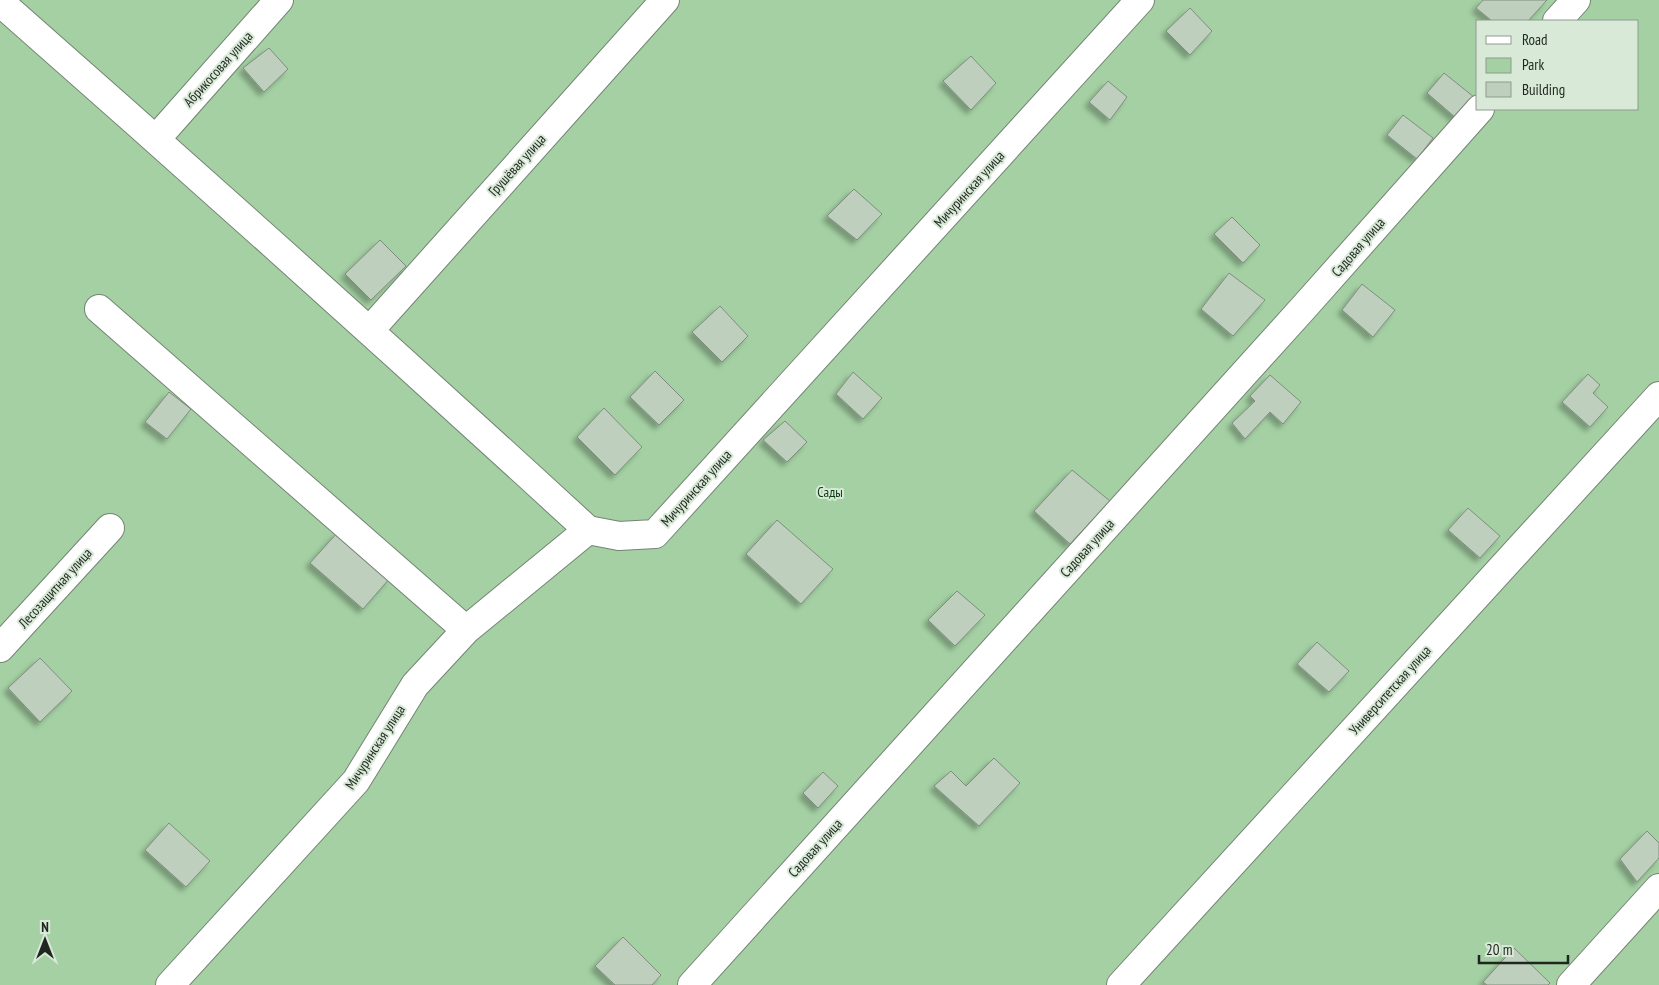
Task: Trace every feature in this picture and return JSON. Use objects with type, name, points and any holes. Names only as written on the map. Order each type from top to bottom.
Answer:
[{"type":"street","name":"Абрикосовая улица","points":[[156,139],[279,0]]},
{"type":"street","name":"Грушёвая улица","points":[[370,330],[665,0]]},
{"type":"street","name":"Мичуринская улица","points":[[170,985],[356,781],[415,684],[466,630],[588,530],[619,536],[655,534],[1140,0]]},
{"type":"street","points":[[1558,20],[1576,0]]},
{"type":"street","points":[[0,2],[370,330],[588,530]]},
{"type":"street","name":"Садовая улица","points":[[692,985],[1479,110]]},
{"type":"street","points":[[99,309],[466,630]]},
{"type":"street","name":"Университетская улица","points":[[1122,985],[1659,396]]},
{"type":"street","name":"Лесозащитная улица","points":[[0,648],[110,528]]},
{"type":"street","points":[[1571,985],[1659,888]]},
{"type":"green space","name":"Сады","points":[[0,0],[1659,0],[1659,985],[0,985]]},
{"type":"building","points":[[1483,0],[1547,0],[1529,20],[1491,20],[1476,8]]},
{"type":"building","points":[[1190,8],[1212,31],[1190,55],[1166,31]]},
{"type":"building","points":[[269,48],[288,69],[264,92],[243,68]]},
{"type":"building","points":[[971,56],[996,83],[971,110],[943,81]]},
{"type":"building","points":[[1444,73],[1474,97],[1456,118],[1427,93]]},
{"type":"building","points":[[1108,81],[1127,97],[1110,120],[1089,102]]},
{"type":"building","points":[[1403,115],[1433,138],[1417,159],[1387,135]]},
{"type":"building","points":[[854,189],[882,214],[857,240],[827,216]]},
{"type":"building","points":[[1232,217],[1260,245],[1243,263],[1214,234]]},
{"type":"building","points":[[380,240],[406,266],[371,300],[345,274]]},
{"type":"building","points":[[1229,273],[1265,300],[1233,336],[1201,309]]},
{"type":"building","points":[[1362,284],[1395,310],[1373,337],[1342,310]]},
{"type":"building","points":[[720,306],[748,336],[722,362],[692,332]]},
{"type":"building","points":[[655,371],[684,400],[659,425],[630,397]]},
{"type":"building","points":[[853,372],[882,398],[863,419],[836,394]]},
{"type":"building","points":[[1588,374],[1600,385],[1593,393],[1608,407],[1590,427],[1562,402]]},
{"type":"building","points":[[1270,375],[1301,402],[1283,424],[1270,412],[1245,439],[1232,423],[1255,401],[1250,396]]},
{"type":"building","points":[[169,392],[191,409],[167,439],[145,422]]},
{"type":"building","points":[[604,408],[642,447],[615,475],[577,437]]},
{"type":"building","points":[[785,421],[807,442],[787,462],[763,440]]},
{"type":"building","points":[[1072,470],[1110,501],[1070,544],[1034,511]]},
{"type":"building","points":[[1468,508],[1500,536],[1480,558],[1448,530]]},
{"type":"building","points":[[777,520],[833,569],[801,604],[746,554]]},
{"type":"building","points":[[338,532],[390,578],[363,609],[310,563]]},
{"type":"building","points":[[957,591],[985,615],[955,646],[928,620]]},
{"type":"building","points":[[1317,642],[1349,671],[1329,692],[1297,664]]},
{"type":"building","points":[[40,658],[72,691],[40,722],[8,688]]},
{"type":"building","points":[[994,758],[1020,783],[979,826],[934,786],[951,771],[966,786]]},
{"type":"building","points":[[823,772],[838,786],[818,808],[803,793]]},
{"type":"building","points":[[169,823],[210,861],[186,887],[145,850]]},
{"type":"building","points":[[1647,831],[1659,843],[1659,858],[1637,882],[1620,859]]},
{"type":"building","points":[[623,937],[661,975],[652,985],[615,985],[595,966]]},
{"type":"building","points":[[1514,948],[1550,983],[1548,985],[1487,985],[1483,982]]}]
